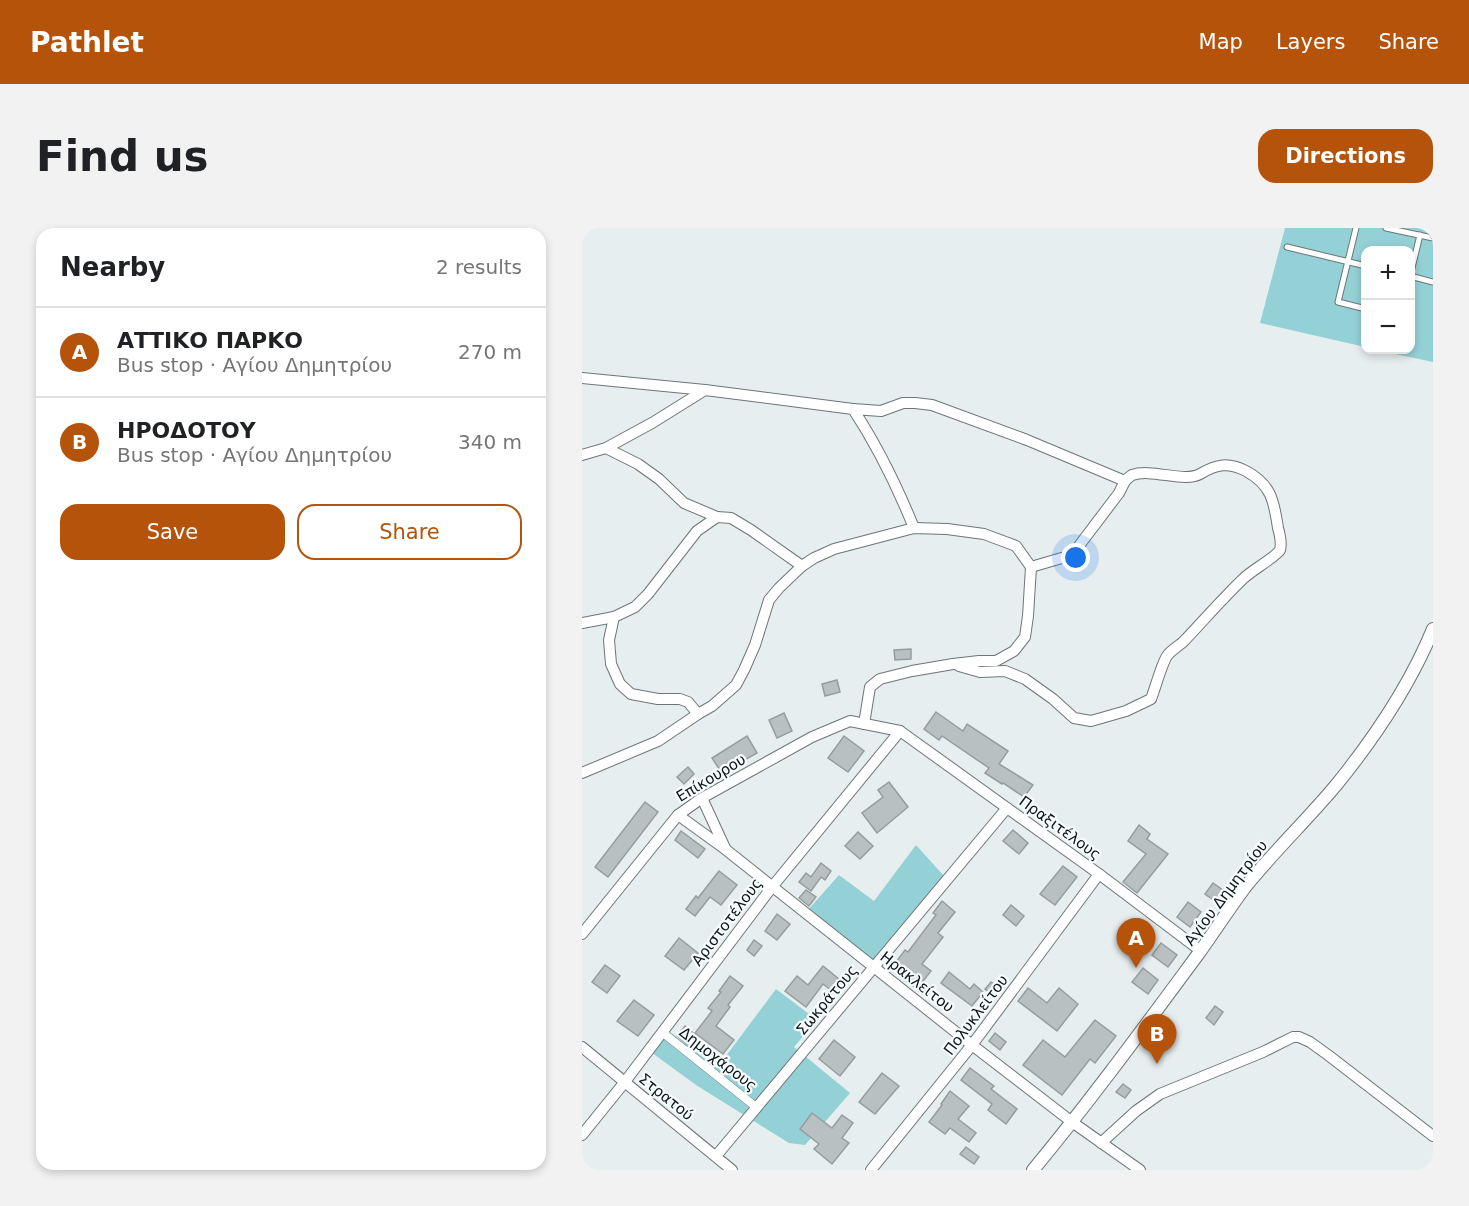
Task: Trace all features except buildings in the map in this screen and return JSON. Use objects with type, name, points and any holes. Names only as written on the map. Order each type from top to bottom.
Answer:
[{"type":"street","points":[[582,378],[705,390],[853,409],[881,411],[903,403],[932,405],[1027,440],[1125,481]]},
{"type":"street","points":[[582,454],[606,448],[705,390]]},
{"type":"street","points":[[853,409],[884,460],[914,528]]},
{"type":"street","points":[[606,448],[638,464],[684,503],[717,517],[731,518],[802,566]]},
{"type":"street","points":[[953,664],[980,672],[1005,671],[1025,679],[1074,718],[1091,721],[1126,711],[1151,699],[1167,656],[1246,576],[1280,551],[1281,542],[1273,498],[1257,478],[1239,468],[1221,464],[1208,468],[1196,476],[1141,474],[1132,476],[1125,481],[1119,493],[1072,555],[1031,567]]},
{"type":"street","points":[[582,623],[614,616],[635,607],[648,594],[697,531],[717,517]]},
{"type":"street","points":[[582,773],[658,741],[712,706],[736,685],[755,645],[769,600],[802,566],[814,558],[834,549],[914,528],[984,534],[1016,546],[1031,567],[1025,637],[1014,651],[996,661],[953,664],[880,679],[870,687],[864,724]]},
{"type":"street","points":[[614,616],[609,640],[611,664],[620,684],[631,694],[658,699],[680,699],[688,702],[698,714]]},
{"type":"street","name":"Αγίου Δημητρίου","points":[[1033,1170],[1201,951],[1246,886],[1338,783],[1370,740],[1414,670],[1433,629]]},
{"type":"street","name":"Επίκουρου","points":[[582,933],[678,815],[702,798],[812,737],[850,721],[900,731]]},
{"type":"street","name":"Πραξιτέλους","points":[[900,731],[1099,874],[1201,951]]},
{"type":"street","name":"Αριστοτέλους","points":[[582,1135],[772,887],[900,731]]},
{"type":"street","points":[[702,798],[725,849]]},
{"type":"street","name":"Σωκράτους","points":[[716,1156],[1007,808]]},
{"type":"street","name":"Ηρακλείτου","points":[[678,815],[725,849],[1072,1122],[1140,1170]]},
{"type":"street","name":"Πολυκλείτου","points":[[871,1170],[972,1045],[1099,874]]},
{"type":"street","name":"Δημοχάρους","points":[[662,1032],[756,1107]]},
{"type":"street","points":[[1101,1143],[1136,1111],[1160,1094],[1299,1037],[1328,1055],[1433,1136]]},
{"type":"street","name":"Στρατού","points":[[582,1047],[732,1170]]},
{"type":"lane","points":[[1356,228],[1338,302],[1361,308]]},
{"type":"lane","points":[[1386,228],[1433,238]]},
{"type":"lane","points":[[1415,256],[1420,235]]},
{"type":"lane","points":[[1287,247],[1361,265]]},
{"type":"lane","points":[[1415,277],[1433,282]]},
{"type":"shaded area","points":[[1285,228],[1433,228],[1433,362],[1395,354],[1415,354],[1415,246],[1361,246],[1361,346],[1260,323]]},
{"type":"shaded area","points":[[916,845],[944,876],[869,966],[841,934],[808,910],[839,875],[874,901]]},
{"type":"shaded area","points":[[776,989],[817,1020],[794,1047],[850,1093],[805,1145],[789,1143],[696,1085],[644,1047],[661,1025],[717,1068]]},
{"type":"place","name":"ΑΤΤΙΚΟ ΠΑΡΚΟ","points":[[1136,968]]},
{"type":"place","name":"ΗΡΟΔΟΤΟΥ","points":[[1157,1064]]}]
